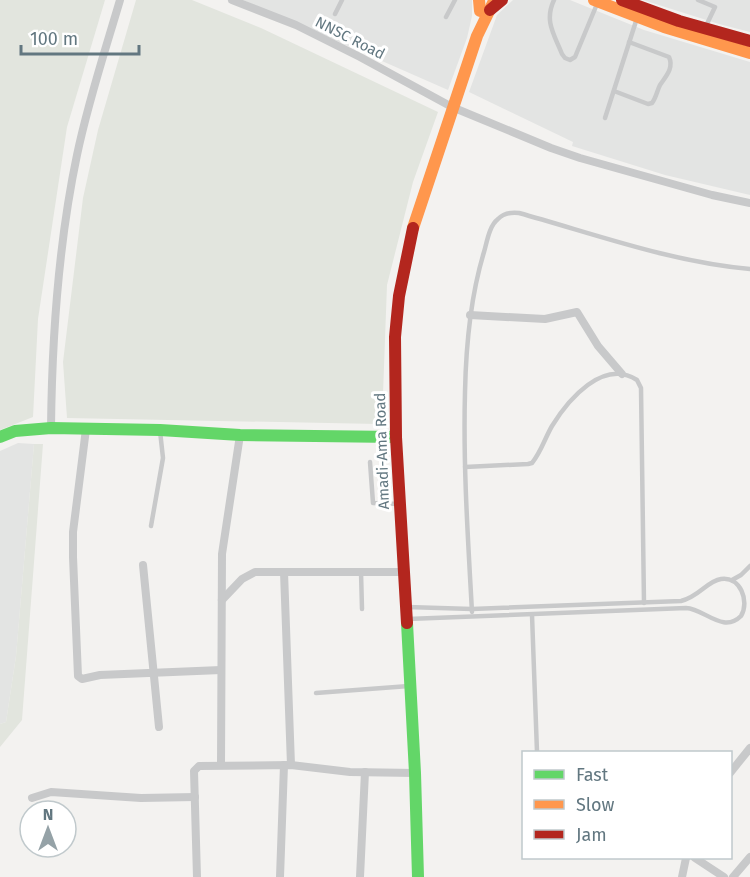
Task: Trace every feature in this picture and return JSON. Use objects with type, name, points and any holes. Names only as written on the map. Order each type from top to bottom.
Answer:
[{"type":"street","points":[[51,428],[55,309],[71,183],[83,130],[120,0]]},
{"type":"street","points":[[486,4],[502,0]]},
{"type":"street","points":[[622,0],[704,29],[750,41]]},
{"type":"street","name":"NNSC Road","points":[[237,1],[360,57],[452,107],[580,158],[712,195],[750,203]]},
{"type":"street","points":[[596,1],[644,7],[750,53]]},
{"type":"street","name":"Amadi-Ama Road","points":[[418,877],[415,773],[396,436],[395,337],[399,296],[414,223],[486,4]]},
{"type":"street","points":[[470,315],[545,319],[577,312],[598,346],[622,374]]},
{"type":"street","points":[[0,436],[15,431],[51,428],[160,430],[240,435],[396,436]]},
{"type":"street","points":[[86,429],[72,557],[78,676],[82,679],[100,675],[221,670]]},
{"type":"street","points":[[221,765],[222,554],[240,435]]},
{"type":"street","points":[[143,566],[159,726]]},
{"type":"street","points":[[222,600],[248,574],[255,572],[403,572]]},
{"type":"street","points":[[280,877],[288,765],[284,572]]},
{"type":"street","points":[[732,770],[750,748]]},
{"type":"street","points":[[197,877],[196,768],[205,765],[288,765],[365,772],[415,773]]},
{"type":"street","points":[[360,877],[365,772]]},
{"type":"street","points":[[32,798],[51,792],[122,798],[195,797]]},
{"type":"street","points":[[734,877],[750,857]]},
{"type":"street","points":[[682,877],[686,859]]},
{"type":"street","points":[[696,859],[724,877]]},
{"type":"lane","points":[[335,14],[342,0]]},
{"type":"lane","points":[[446,17],[455,0]]},
{"type":"lane","points":[[554,0],[549,10],[549,22],[562,54],[570,60],[575,57],[596,1]]},
{"type":"lane","points":[[699,0],[715,7],[704,29]]},
{"type":"lane","points":[[605,118],[629,42],[644,7]]},
{"type":"lane","points":[[614,91],[648,104],[652,103],[667,76],[671,63],[669,57],[629,42]]},
{"type":"lane","points":[[473,617],[465,467],[466,360],[470,315],[479,270],[491,230],[499,217],[512,212],[682,258],[714,265],[750,268]]},
{"type":"lane","points":[[465,467],[532,463],[551,428],[578,394],[597,379],[609,374],[622,374],[637,380],[641,388],[644,609]]},
{"type":"lane","points":[[151,526],[163,458],[160,430]]},
{"type":"lane","points":[[370,462],[373,503],[399,504]]},
{"type":"lane","points":[[732,580],[750,566]]},
{"type":"lane","points":[[361,572],[362,609]]},
{"type":"lane","points":[[405,613],[687,599],[696,596],[714,581],[722,579],[732,580],[742,588],[747,597]]},
{"type":"lane","points":[[405,613],[473,617],[694,608],[716,622],[730,622],[741,617],[746,610],[750,590]]},
{"type":"lane","points":[[532,615],[537,751]]},
{"type":"lane","points":[[316,693],[409,686]]},
{"type":"shaded area","points":[[0,0],[105,0],[67,127],[38,319],[33,417],[0,430]]},
{"type":"shaded area","points":[[136,0],[192,0],[261,28],[438,112],[413,182],[387,285],[382,421],[378,424],[67,418],[63,362],[83,198],[98,130]]},
{"type":"shaded area","points":[[243,0],[472,0],[472,16],[467,38],[448,90]]},
{"type":"shaded area","points":[[513,0],[570,0],[644,30],[750,62],[750,195],[665,175],[572,146],[573,142],[469,92],[497,15]]},
{"type":"shaded area","points":[[643,0],[750,0],[750,32],[719,24]]},
{"type":"shaded area","points":[[18,443],[34,444],[16,656],[6,722],[0,724],[0,451]]},
{"type":"shaded area","points":[[34,444],[43,444],[22,720],[0,747],[0,724],[6,722],[16,656]]},
{"type":"traffic: fast","points":[[0,437],[15,431],[51,428],[160,430],[240,435],[396,437]]},
{"type":"traffic: fast","points":[[407,623],[418,877]]},
{"type":"traffic: slow","points":[[479,0],[480,11]]},
{"type":"traffic: slow","points":[[594,0],[664,27],[750,53]]},
{"type":"traffic: slow","points":[[413,228],[477,36],[494,1]]},
{"type":"traffic: jam","points":[[490,10],[502,0]]},
{"type":"traffic: jam","points":[[622,0],[679,21],[750,41]]},
{"type":"traffic: jam","points":[[407,623],[396,437],[395,337],[399,296],[413,228]]}]
